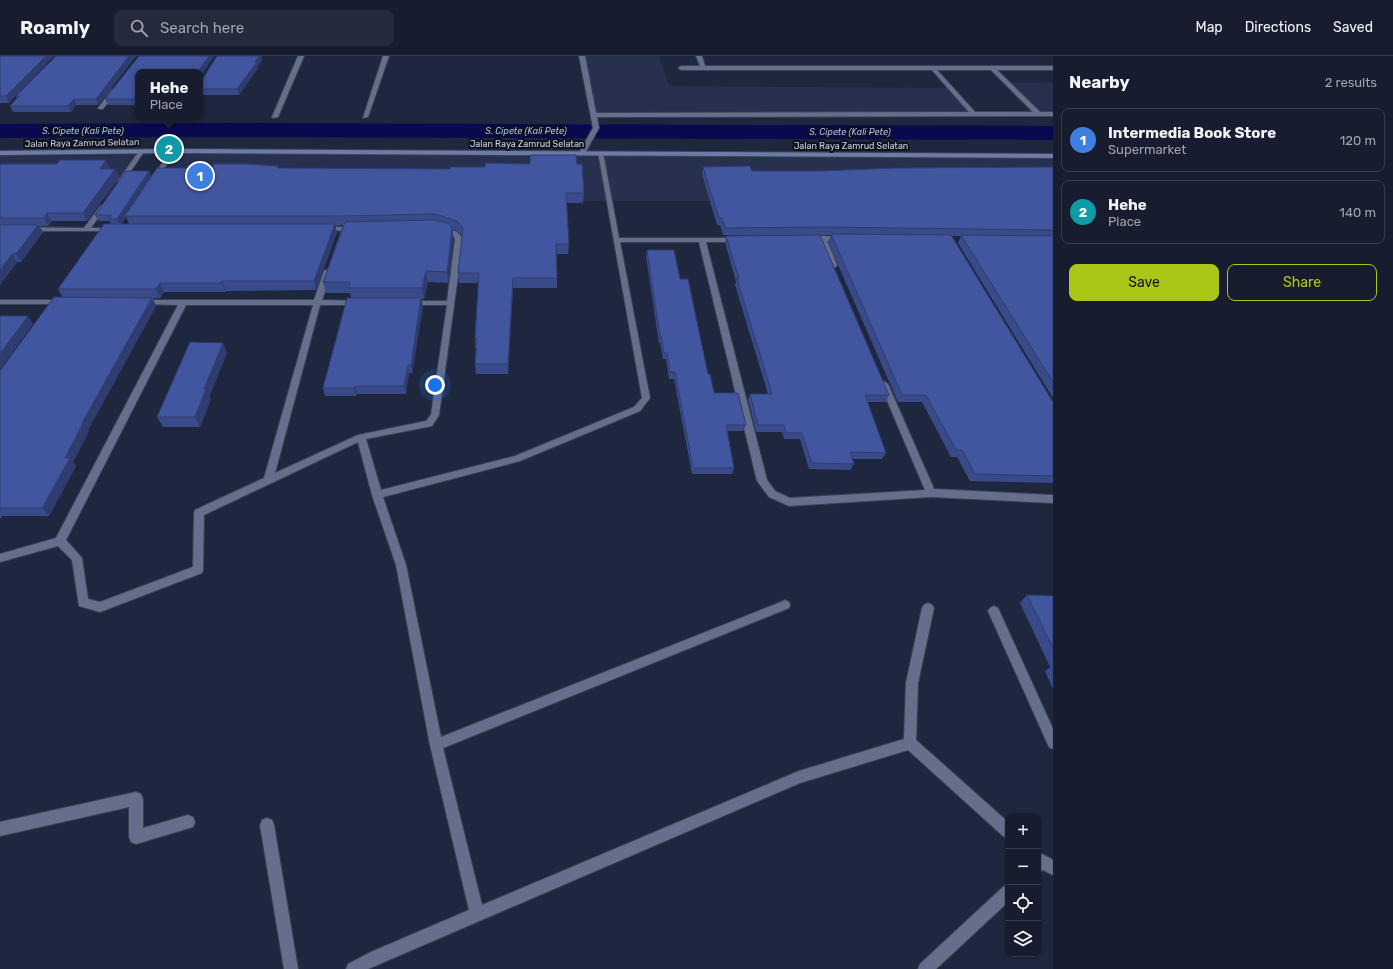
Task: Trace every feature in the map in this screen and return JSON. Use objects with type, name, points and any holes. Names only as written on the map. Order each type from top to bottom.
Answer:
[{"type":"street","points":[[275,117],[301,56]]},
{"type":"street","points":[[365,117],[386,56]]},
{"type":"street","points":[[582,56],[596,128],[582,151]]},
{"type":"street","points":[[699,56],[703,68]]},
{"type":"street","points":[[681,68],[1053,68]]},
{"type":"street","points":[[933,68],[973,114]]},
{"type":"street","points":[[992,68],[1038,114]]},
{"type":"street","points":[[101,108],[119,85]]},
{"type":"street","points":[[593,115],[1053,114]]},
{"type":"street","points":[[152,184],[173,151]]},
{"type":"street","name":"Jalan Raya Zamrud Selatan","points":[[0,153],[173,151],[582,151],[600,153],[1053,156]]},
{"type":"street","points":[[118,185],[141,152]]},
{"type":"street","points":[[377,495],[517,459],[588,431],[637,409],[646,398],[600,153]]},
{"type":"street","points":[[86,230],[108,198]]},
{"type":"street","points":[[60,541],[77,558],[82,602],[100,607],[198,570],[199,513],[361,437],[429,424],[435,415],[451,303],[458,239],[456,233],[450,230],[428,227]]},
{"type":"street","points":[[319,229],[341,233],[366,228]]},
{"type":"street","points":[[0,230],[86,230],[103,234],[122,230]]},
{"type":"street","points":[[822,238],[837,275]]},
{"type":"street","points":[[806,239],[852,239]]},
{"type":"street","points":[[616,240],[742,240]]},
{"type":"street","points":[[702,241],[762,481],[772,494],[789,502],[931,493],[1053,498]]},
{"type":"street","points":[[268,480],[317,302],[330,266]]},
{"type":"street","points":[[0,302],[52,306],[70,302]]},
{"type":"street","points":[[130,302],[364,303]]},
{"type":"street","points":[[0,558],[60,541],[183,302]]},
{"type":"street","points":[[404,303],[451,303]]},
{"type":"street","points":[[881,377],[931,493]]},
{"type":"street","points":[[361,437],[377,495],[400,565],[436,745],[476,914]]},
{"type":"street","points":[[436,745],[786,605]]},
{"type":"street","points":[[928,608],[912,683],[910,743],[1005,828]]},
{"type":"street","points":[[994,611],[1053,743]]},
{"type":"street","points":[[353,969],[376,957],[799,777],[910,743]]},
{"type":"street","points":[[0,829],[136,799],[136,837],[188,822]]},
{"type":"street","points":[[267,825],[291,969]]},
{"type":"street","points":[[924,969],[1005,895]]},
{"type":"shaded area","points":[[582,56],[659,56],[669,86],[950,88],[973,114],[593,115]]},
{"type":"shaded area","points":[[1006,82],[1053,83],[1053,114],[1038,114]]},
{"type":"shaded area","points":[[173,151],[1053,156],[1053,201],[610,201],[143,197]]},
{"type":"shaded area","points":[[139,155],[108,199],[0,198],[0,156]]},
{"type":"building","points":[[0,56],[46,56],[6,96],[0,96]]},
{"type":"building","points":[[56,56],[129,56],[96,99],[74,99],[68,106],[10,106],[19,96],[16,96]]},
{"type":"building","points":[[139,56],[209,56],[200,69],[135,69],[135,99],[105,99]]},
{"type":"building","points":[[217,56],[259,56],[255,62],[257,62],[237,89],[203,89],[203,78]]},
{"type":"building","points":[[530,155],[576,155],[577,164],[582,164],[584,193],[566,193],[569,244],[556,244],[557,278],[513,278],[508,364],[475,364],[479,273],[458,273],[463,228],[457,221],[435,214],[341,216],[125,216],[157,168],[212,168],[214,164],[247,164],[278,166],[278,168],[450,169],[450,167],[485,167],[485,163],[530,164]]},
{"type":"building","points":[[60,160],[106,160],[100,169],[115,169],[83,213],[47,213],[44,218],[0,218],[0,164],[57,164]]},
{"type":"building","points":[[750,166],[752,171],[1053,167],[1053,230],[824,227],[725,228],[722,218],[719,218],[703,167]]},
{"type":"building","points":[[126,171],[149,171],[117,219],[109,219],[112,215],[95,215]]},
{"type":"building","points":[[435,220],[450,224],[452,228],[447,272],[426,271],[422,288],[349,288],[350,282],[323,282],[345,222]]},
{"type":"building","points":[[104,224],[335,224],[314,281],[160,283],[156,289],[58,289]]},
{"type":"building","points":[[0,225],[38,225],[16,254],[12,254],[0,270]]},
{"type":"building","points":[[831,234],[951,235],[1053,402],[1053,476],[975,474],[962,450],[956,450],[926,395],[902,395]]},
{"type":"building","points":[[820,235],[889,395],[865,395],[886,453],[850,452],[854,464],[812,463],[802,433],[786,433],[784,425],[758,425],[750,394],[772,394],[737,279],[739,279],[726,236]]},
{"type":"building","points":[[961,235],[1053,236],[1053,382]]},
{"type":"building","points":[[647,250],[674,250],[680,279],[688,279],[708,374],[710,374],[714,393],[738,393],[746,425],[726,425],[734,468],[693,468],[675,372],[670,372],[667,353],[664,353],[660,336]]},
{"type":"building","points":[[54,297],[152,298],[82,423],[65,458],[70,458],[42,508],[0,508],[0,371]]},
{"type":"building","points":[[347,298],[421,298],[411,365],[408,365],[404,386],[355,386],[354,388],[323,388]]},
{"type":"building","points":[[0,316],[28,316],[0,354]]},
{"type":"building","points":[[190,342],[223,343],[204,389],[206,389],[195,417],[157,417]]},
{"type":"building","points":[[1027,595],[1053,596],[1053,648]]},
{"type":"waterway","name":"S. Cipete (Kali Pete)","points":[[0,131],[232,130],[1053,133]]},
{"type":"place","name":"Hehe","points":[[169,149]]},
{"type":"place","name":"Intermedia Book Store","points":[[200,176]]}]
